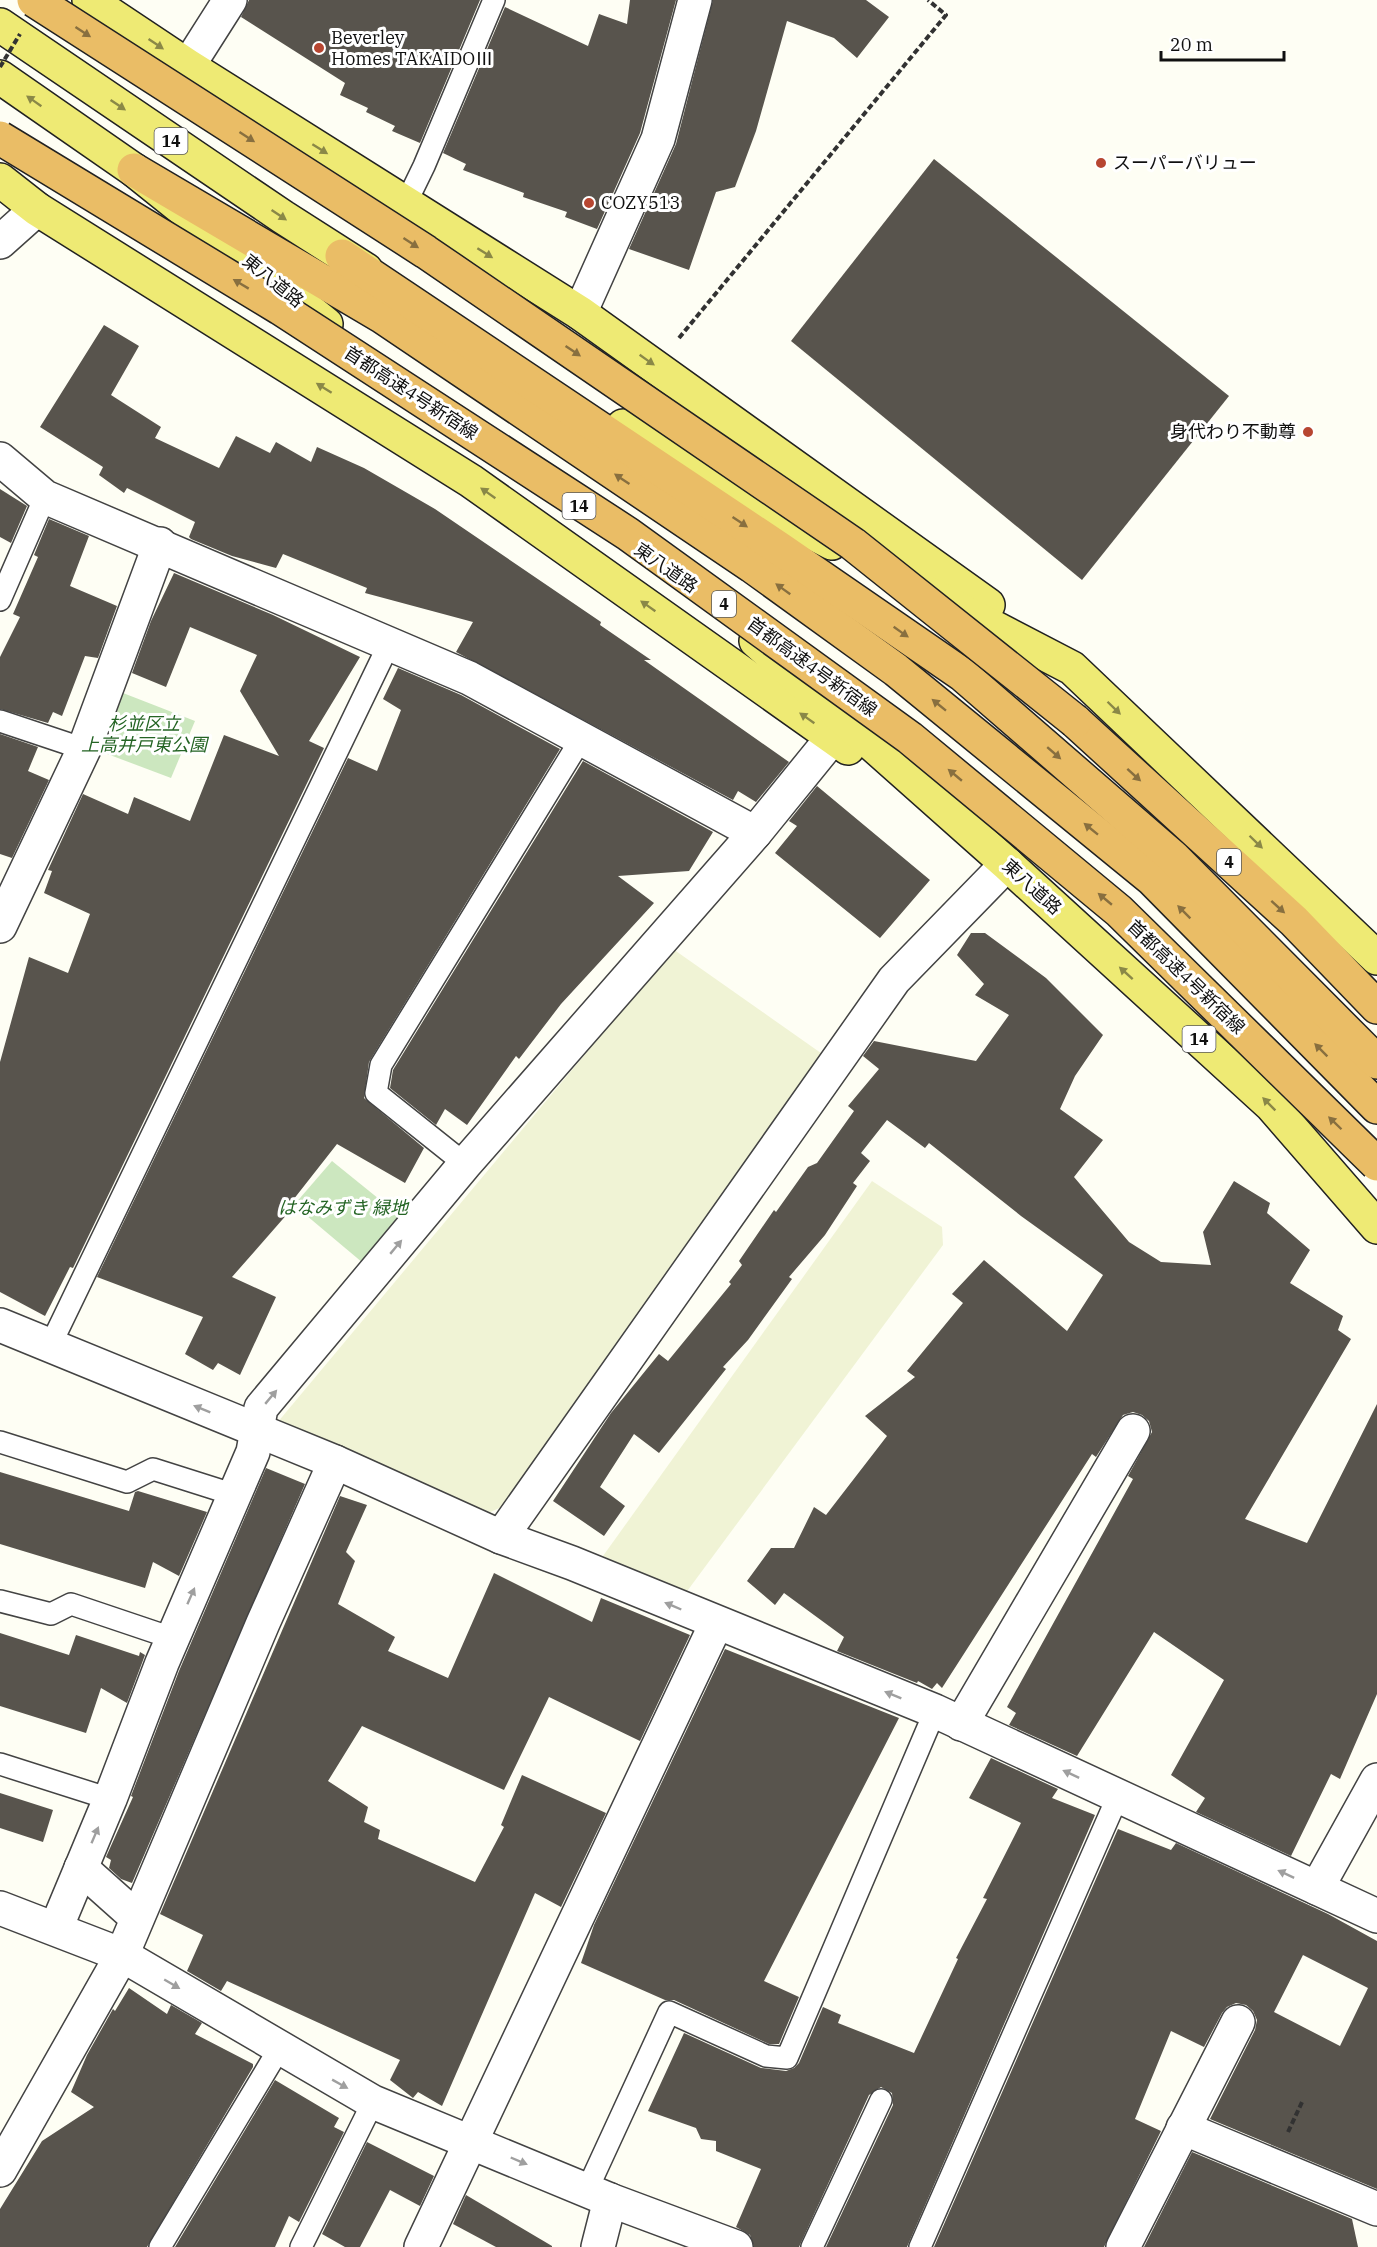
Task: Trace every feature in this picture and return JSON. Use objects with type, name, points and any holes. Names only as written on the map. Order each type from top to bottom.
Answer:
[{"type":"highway","name":"4","points":[[34,0],[426,252],[854,544],[1076,721],[1294,921],[1377,1007]]},
{"type":"highway","name":"首都高速4号新宿線","points":[[0,138],[280,308],[628,534],[910,738],[1119,911],[1377,1164]]},
{"type":"highway","points":[[134,170],[384,317],[753,566],[1163,868],[1377,1107]]},
{"type":"highway","points":[[342,256],[780,549],[963,675],[1163,868],[1377,1062]]},
{"type":"main road","points":[[89,0],[188,66],[580,313],[1072,668]]},
{"type":"main road","name":"14","points":[[0,25],[342,256],[716,483],[1072,668],[1377,958]]},
{"type":"main road","name":"東八道路","points":[[0,77],[134,170],[362,352],[703,594],[1007,864],[1271,1105],[1377,1227]]},
{"type":"main road","points":[[0,180],[37,209],[471,481],[833,737],[1007,864]]},
{"type":"street","points":[[188,66],[230,0]]},
{"type":"street","points":[[580,313],[658,139],[695,0]]},
{"type":"street","points":[[0,242],[37,209]]},
{"type":"street","points":[[0,459],[45,497],[160,544],[470,678],[755,833]]},
{"type":"street","points":[[0,926],[84,749],[160,544]]},
{"type":"street","points":[[56,1928],[110,1798],[172,1638],[253,1452],[261,1408],[465,1164],[755,833],[833,737]]},
{"type":"street","points":[[501,1537],[894,980],[1007,864]]},
{"type":"street","points":[[0,1325],[335,1462],[501,1537],[572,1563],[948,1718],[1377,1916]]},
{"type":"street","points":[[948,1718],[1133,1431]]},
{"type":"street","points":[[0,2170],[122,1955],[136,1917],[335,1462]]},
{"type":"street","points":[[421,2247],[716,1624]]},
{"type":"street","points":[[1317,1888],[1377,1780]]},
{"type":"street","points":[[81,1868],[136,1917]]},
{"type":"street","points":[[0,1908],[122,1955],[373,2103],[598,2195],[736,2247]]},
{"type":"street","points":[[1123,2247],[1238,2022]]},
{"type":"street","points":[[1183,2128],[1377,2209]]},
{"type":"street","points":[[598,2195],[598,2247]]},
{"type":"lane","points":[[406,203],[494,0]]},
{"type":"lane","points":[[0,600],[45,497]]},
{"type":"lane","points":[[50,1346],[389,644]]},
{"type":"lane","points":[[0,721],[84,749]]},
{"type":"lane","points":[[465,1164],[376,1093],[381,1065],[581,739]]},
{"type":"lane","points":[[0,1442],[127,1482],[153,1469],[235,1494]]},
{"type":"lane","points":[[0,1601],[51,1614],[71,1604],[172,1638]]},
{"type":"lane","points":[[598,2195],[669,2012],[766,2056],[788,2058],[948,1718]]},
{"type":"lane","points":[[0,1764],[110,1798]]},
{"type":"lane","points":[[921,2247],[1118,1796]]},
{"type":"lane","points":[[160,2247],[279,2049]]},
{"type":"lane","points":[[812,2247],[881,2100]]},
{"type":"lane","points":[[301,2247],[373,2103]]},
{"type":"path","points":[[679,338],[946,15],[928,0]]},
{"type":"green space","name":"杉並区立 上高井戸東公園","points":[[123,693],[195,721],[171,778],[94,749]]},
{"type":"green space","points":[[673,949],[828,1058],[506,1505],[486,1514],[277,1423]]},
{"type":"green space","name":"はなみずき 緑地","points":[[332,1161],[400,1216],[363,1263],[294,1205]]},
{"type":"green space","points":[[872,1181],[942,1227],[943,1245],[685,1594],[603,1556]]},
{"type":"building","points":[[249,0],[480,0],[420,143],[392,131],[395,126],[366,112],[368,108],[340,95],[345,83],[241,17]]},
{"type":"building","points":[[630,0],[676,0],[640,133],[597,229],[565,217],[567,212],[523,197],[524,193],[463,170],[466,164],[443,153],[505,7],[588,46],[599,14],[627,24]]},
{"type":"building","points":[[713,0],[866,0],[889,17],[857,58],[834,38],[787,21],[756,131],[735,187],[716,192],[689,270],[629,249],[676,144]]},
{"type":"building","points":[[934,159],[1229,396],[1082,580],[791,341]]},
{"type":"building","points":[[104,325],[139,346],[111,395],[161,427],[155,438],[219,468],[236,436],[270,453],[276,442],[311,462],[317,447],[364,468],[435,509],[601,622],[600,625],[651,660],[644,660],[789,762],[756,802],[738,791],[733,800],[456,652],[473,622],[365,593],[367,588],[283,554],[276,568],[232,556],[191,539],[189,537],[195,522],[127,488],[124,493],[99,475],[103,467],[40,427]]},
{"type":"building","points":[[0,489],[27,506],[11,543],[0,537]]},
{"type":"building","points":[[49,519],[89,536],[70,586],[117,606],[98,658],[85,656],[62,716],[53,712],[48,723],[0,709],[0,657],[20,617],[13,614],[38,557],[34,555]]},
{"type":"building","points":[[174,573],[273,615],[360,657],[309,741],[324,748],[73,1268],[70,1267],[45,1316],[0,1292],[0,1062],[29,957],[68,973],[90,914],[44,893],[52,871],[48,870],[83,794],[128,814],[134,797],[190,821],[224,735],[279,756],[240,691],[257,655],[190,627],[166,687],[132,673],[151,621]]},
{"type":"building","points":[[398,668],[461,695],[560,749],[369,1062],[364,1098],[424,1148],[405,1183],[337,1144],[286,1209],[289,1212],[232,1277],[276,1297],[240,1375],[218,1363],[213,1370],[185,1354],[203,1317],[97,1277],[348,758],[377,771],[401,710],[383,699]]},
{"type":"building","points":[[0,734],[38,747],[28,771],[49,780],[12,858],[0,854]]},
{"type":"building","points":[[583,761],[713,832],[689,871],[618,876],[654,903],[561,1004],[519,1059],[516,1056],[467,1125],[445,1109],[436,1125],[390,1088],[393,1070]]},
{"type":"building","points":[[817,786],[930,880],[880,938],[775,853],[797,826],[789,821]]},
{"type":"building","points":[[971,933],[985,933],[1046,978],[1103,1035],[1075,1076],[1060,1109],[1103,1140],[1074,1177],[1129,1242],[1161,1262],[1211,1265],[1203,1232],[1234,1181],[1270,1203],[1267,1213],[1310,1250],[1290,1283],[1343,1316],[1338,1330],[1351,1339],[1245,1519],[1307,1543],[1377,1404],[1377,1694],[1340,1779],[1331,1774],[1291,1856],[1196,1812],[1205,1798],[1171,1775],[1224,1680],[1154,1632],[1077,1756],[1009,1725],[1016,1713],[1007,1707],[1133,1479],[1128,1476],[1152,1432],[1149,1421],[1142,1415],[1133,1412],[1123,1415],[1096,1457],[1092,1454],[942,1688],[937,1683],[932,1689],[918,1681],[917,1683],[837,1651],[844,1637],[784,1593],[775,1605],[747,1581],[771,1548],[794,1548],[814,1507],[826,1515],[887,1436],[865,1416],[915,1377],[907,1371],[963,1303],[952,1294],[984,1260],[1067,1331],[1103,1275],[1021,1216],[929,1143],[925,1148],[887,1120],[861,1153],[870,1161],[853,1183],[857,1186],[825,1235],[789,1277],[792,1279],[748,1340],[723,1367],[726,1369],[659,1453],[634,1434],[600,1487],[625,1506],[604,1536],[553,1501],[611,1413],[659,1354],[668,1361],[731,1284],[729,1282],[742,1265],[739,1261],[774,1210],[776,1212],[808,1167],[817,1163],[854,1111],[848,1106],[879,1069],[863,1056],[874,1041],[976,1061],[1009,1015],[975,995],[984,984],[957,955]]},
{"type":"building","points":[[266,1468],[305,1484],[132,1883],[121,1879],[109,1868],[111,1860],[106,1857],[133,1797],[131,1796],[179,1671]]},
{"type":"building","points":[[0,1472],[129,1511],[135,1492],[138,1491],[207,1512],[179,1576],[153,1562],[145,1588],[0,1544]]},
{"type":"building","points":[[340,1496],[367,1505],[346,1552],[355,1561],[338,1604],[395,1637],[388,1651],[448,1678],[494,1573],[592,1622],[601,1598],[690,1635],[640,1741],[549,1697],[504,1790],[362,1726],[328,1781],[368,1807],[364,1822],[380,1830],[378,1839],[475,1882],[504,1827],[501,1825],[522,1775],[606,1813],[561,1907],[535,1893],[442,2106],[418,2092],[413,2098],[390,2080],[400,2060],[227,1981],[221,1991],[187,1971],[203,1935],[160,1914]]},
{"type":"building","points":[[0,1633],[69,1655],[76,1635],[139,1656],[140,1652],[145,1655],[127,1703],[101,1688],[86,1733],[0,1706]]},
{"type":"building","points":[[725,1649],[899,1718],[764,1981],[799,1997],[779,2044],[769,2044],[674,2000],[665,2000],[581,1963],[594,1925]]},
{"type":"building","points":[[991,1758],[1058,1789],[1052,1798],[1095,1815],[907,2247],[826,2247],[893,2105],[892,2093],[881,2087],[869,2095],[799,2247],[754,2247],[750,2235],[736,2227],[761,2169],[716,2151],[716,2141],[701,2139],[696,2128],[648,2111],[684,2033],[761,2068],[786,2071],[799,2063],[823,2007],[841,2015],[838,2023],[914,2053],[958,1959],[956,1958],[987,1899],[983,1898],[1021,1823],[969,1798]]},
{"type":"building","points":[[0,1793],[53,1810],[43,1842],[0,1828]]},
{"type":"building","points":[[1118,1829],[1171,1850],[1176,1843],[1328,1914],[1377,1941],[1377,2189],[1210,2119],[1255,2030],[1257,2020],[1253,2011],[1246,2005],[1236,2003],[1227,2007],[1222,2013],[1204,2047],[1171,2031],[1135,2119],[1161,2131],[1104,2247],[934,2247]],"holes":[[[1303,1955],[1368,1988],[1340,2046],[1274,2012]]]},
{"type":"building","points":[[129,1988],[167,2014],[171,2005],[202,2023],[195,2034],[253,2064],[253,2067],[147,2247],[0,2247],[0,2209],[42,2141],[94,2107],[71,2092],[87,2055],[113,2009],[115,2011]]},
{"type":"building","points":[[275,2080],[339,2118],[334,2127],[344,2132],[299,2222],[289,2216],[275,2247],[175,2247]]},
{"type":"building","points":[[367,2142],[434,2176],[420,2206],[390,2190],[360,2247],[345,2247],[322,2234]]},
{"type":"building","points":[[1192,2152],[1352,2219],[1358,2247],[1144,2247]]},
{"type":"building","points":[[466,2195],[552,2247],[496,2247],[453,2224]]},
{"type":"place","name":"Beverley Homes TAKAIDOⅢ","points":[[319,48]]},
{"type":"place","name":"スーパーバリュー","points":[[1101,163]]},
{"type":"place","name":"COZY513","points":[[589,203]]},
{"type":"place","name":"身代わり不動尊","points":[[1308,432]]}]
